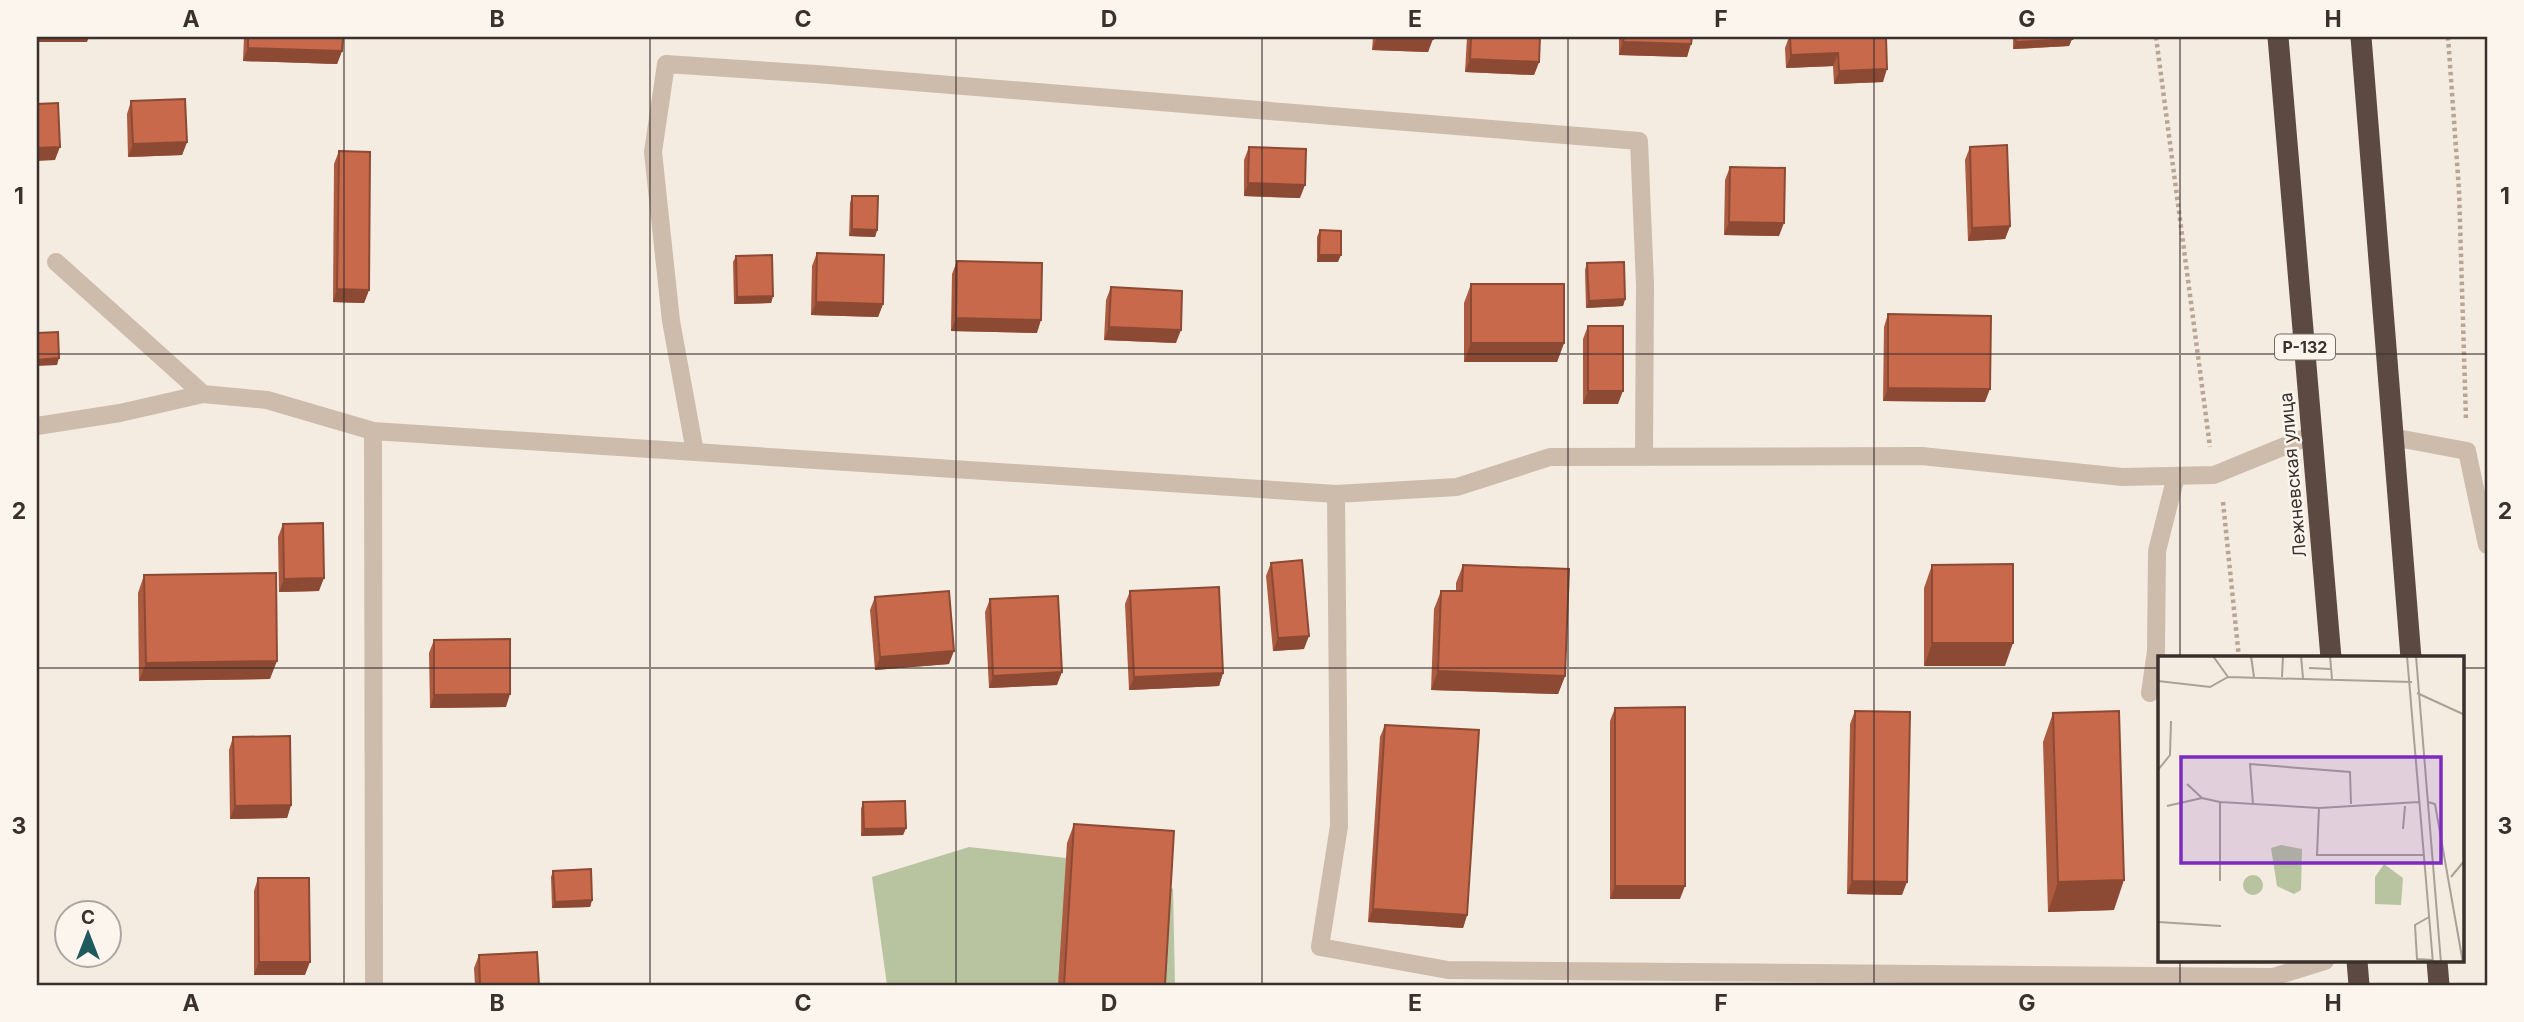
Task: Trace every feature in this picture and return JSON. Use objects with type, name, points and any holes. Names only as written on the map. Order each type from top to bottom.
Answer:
[{"type":"highway","name":"Лежневская улица","points":[[2278,37],[2331,656]]},
{"type":"highway","points":[[2361,37],[2411,656]]},
{"type":"highway","points":[[2357,962],[2359,985]]},
{"type":"highway","points":[[2437,962],[2439,985]]},
{"type":"street","points":[[695,452],[671,321],[653,152],[666,64],[1639,141],[1645,284],[1644,457]]},
{"type":"street","points":[[56,262],[203,394]]},
{"type":"street","points":[[37,426],[120,413],[203,394],[268,400],[373,431],[1336,494],[1457,487],[1550,457],[1922,456],[2122,477],[2214,475],[2312,435]]},
{"type":"street","points":[[373,431],[374,985]]},
{"type":"street","points":[[2392,437],[2467,451],[2487,545]]},
{"type":"street","points":[[2150,693],[2156,651],[2157,551],[2176,477]]},
{"type":"street","points":[[1336,494],[1339,826],[1320,947],[1448,970],[2273,977],[2322,962]]},
{"type":"path","points":[[2156,37],[2214,475],[2222,492],[2239,656]]},
{"type":"path","points":[[2448,37],[2459,190],[2467,451]]},
{"type":"green space","points":[[969,847],[1127,865],[1173,889],[1175,985],[887,985],[872,877]]},
{"type":"building","points":[[248,37],[343,37],[342,51],[248,48]]},
{"type":"building","points":[[1377,37],[1433,37],[1433,39]]},
{"type":"building","points":[[1471,37],[1540,37],[1539,62],[1470,59]]},
{"type":"building","points":[[1624,37],[1692,37],[1691,44],[1623,42]]},
{"type":"building","points":[[1790,37],[1886,37],[1887,69],[1839,71],[1838,53],[1791,55]]},
{"type":"building","points":[[2015,37],[2071,37],[2072,39],[2016,42]]},
{"type":"building","points":[[185,99],[187,142],[133,144],[131,101]]},
{"type":"building","points":[[58,103],[60,147],[37,148],[37,104]]},
{"type":"building","points":[[2007,145],[2010,226],[1972,228],[1970,147]]},
{"type":"building","points":[[1249,147],[1306,149],[1305,185],[1248,183]]},
{"type":"building","points":[[339,151],[370,152],[369,290],[337,289]]},
{"type":"building","points":[[1730,167],[1785,168],[1784,223],[1729,222]]},
{"type":"building","points":[[852,196],[878,196],[877,230],[852,229]]},
{"type":"building","points":[[1320,230],[1341,231],[1341,255],[1319,255]]},
{"type":"building","points":[[817,253],[884,255],[883,304],[816,302]]},
{"type":"building","points":[[772,255],[773,296],[737,297],[736,256]]},
{"type":"building","points":[[957,261],[1042,263],[1041,320],[956,318]]},
{"type":"building","points":[[1624,262],[1625,299],[1589,301],[1587,263]]},
{"type":"building","points":[[1471,284],[1564,284],[1564,343],[1471,343]]},
{"type":"building","points":[[1111,287],[1182,291],[1181,330],[1109,327]]},
{"type":"building","points":[[1888,314],[1991,316],[1990,389],[1888,388]]},
{"type":"building","points":[[1588,326],[1623,326],[1623,391],[1588,391]]},
{"type":"building","points":[[58,332],[59,358],[37,360],[37,333]]},
{"type":"building","points":[[323,523],[324,578],[284,579],[283,524]]},
{"type":"building","points":[[1302,560],[1309,636],[1278,638],[1271,563]]},
{"type":"building","points":[[2013,564],[2013,643],[1932,643],[1932,565]]},
{"type":"building","points":[[1463,565],[1569,569],[1565,676],[1438,671],[1441,591],[1462,591]]},
{"type":"building","points":[[276,573],[277,661],[146,663],[144,575]]},
{"type":"building","points":[[1219,587],[1223,673],[1134,677],[1130,591]]},
{"type":"building","points":[[949,591],[954,651],[880,657],[875,597]]},
{"type":"building","points":[[1058,596],[1062,672],[993,676],[990,599]]},
{"type":"building","points":[[510,639],[510,694],[434,695],[434,640]]},
{"type":"building","points":[[1685,707],[1685,886],[1615,886],[1615,708]]},
{"type":"building","points":[[1855,711],[1910,712],[1907,882],[1852,881]]},
{"type":"building","points":[[2119,711],[2124,880],[2058,882],[2053,713]]},
{"type":"building","points":[[1385,725],[1479,730],[1467,915],[1373,909]]},
{"type":"building","points":[[290,736],[291,805],[235,806],[233,737]]},
{"type":"building","points":[[905,801],[906,828],[864,829],[863,802]]},
{"type":"building","points":[[1074,824],[1174,831],[1165,985],[1064,985]]},
{"type":"building","points":[[591,869],[592,900],[555,902],[553,871]]},
{"type":"building","points":[[258,878],[309,878],[310,962],[259,962]]},
{"type":"building","points":[[537,952],[539,985],[480,985],[479,955]]}]
